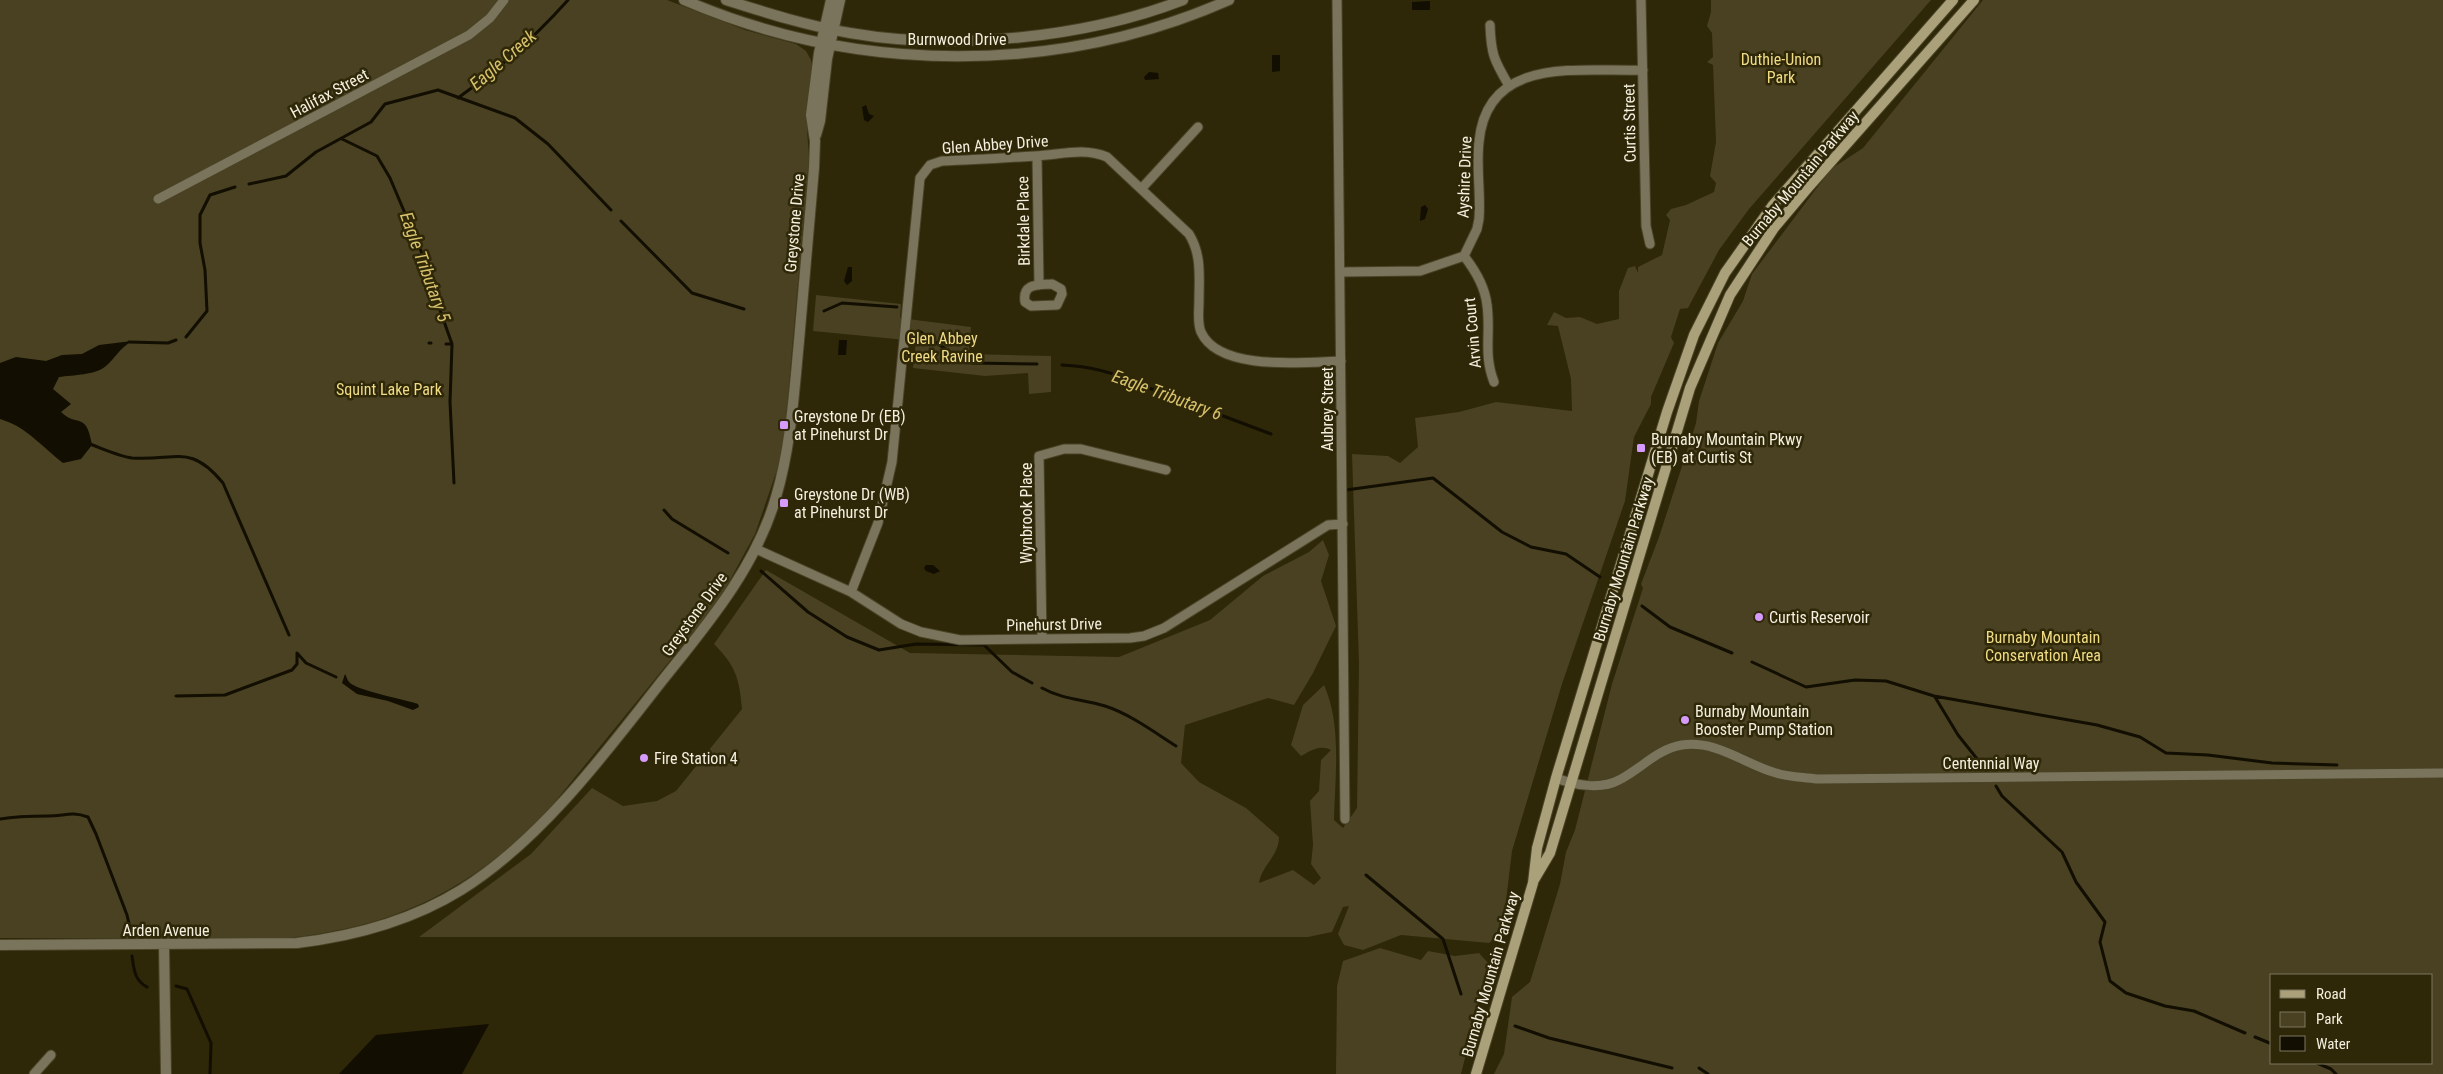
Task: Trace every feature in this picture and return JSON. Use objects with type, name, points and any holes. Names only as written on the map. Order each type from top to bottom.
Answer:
[{"type":"main road","name":"Burnaby Mountain Parkway","points":[[1476,1074],[1533,883],[1537,848],[1556,778],[1667,412],[1686,355],[1705,311],[1741,249],[1773,205],[1953,0]]},
{"type":"main road","name":"Burnaby Mountain Parkway","points":[[1533,883],[1550,853],[1690,388],[1730,294],[1774,228],[1974,0]]},
{"type":"street","name":"Halifax Street","points":[[158,200],[469,35],[490,18],[504,0]]},
{"type":"street","name":"Burnwood Drive","points":[[684,0],[749,25],[826,45],[883,53],[949,56],[989,56],[1046,50],[1129,35],[1172,22],[1229,0]]},
{"type":"street","name":"Burnwood Drive","points":[[726,0],[829,29],[889,38],[923,40],[1009,37],[1047,33],[1121,19],[1183,0]]},
{"type":"street","name":"Greystone Drive","points":[[332,939],[394,922],[427,908],[481,877],[519,848],[612,746],[723,604],[756,549],[776,499],[787,450],[815,141],[820,121],[831,0]]},
{"type":"street","name":"Greystone Drive","points":[[829,29],[840,0]]},
{"type":"street","name":"Aubrey Street","points":[[1337,0],[1345,819]]},
{"type":"street","name":"Curtis Street","points":[[1641,0],[1646,226],[1650,244]]},
{"type":"street","points":[[1490,25],[1490,47],[1494,62],[1508,84],[1542,73],[1643,70]]},
{"type":"street","name":"Ayshire Drive","points":[[1464,256],[1477,229],[1479,219],[1478,143],[1482,124],[1491,104],[1508,84]]},
{"type":"street","points":[[1142,188],[1198,127]]},
{"type":"street","name":"Glen Abbey Drive","points":[[851,592],[878,523],[892,462],[920,178],[930,165],[942,161],[1037,156],[1081,151],[1095,152],[1107,157],[1189,234],[1196,246],[1199,260],[1201,332],[1214,347],[1248,361],[1341,360]]},
{"type":"street","name":"Birkdale Place","points":[[1037,156],[1039,285]]},
{"type":"street","points":[[1340,272],[1420,271],[1464,256]]},
{"type":"street","name":"Arvin Court","points":[[1464,256],[1482,283],[1487,304],[1487,365],[1494,382]]},
{"type":"street","name":"Wynbrook Place","points":[[1042,639],[1039,456],[1072,448],[1166,470]]},
{"type":"street","name":"Pinehurst Drive","points":[[756,549],[851,592],[901,624],[934,636],[960,640],[1130,638],[1154,633],[1328,525],[1343,524]]},
{"type":"street","name":"Centennial Way","points":[[1556,778],[1571,782],[1600,785],[1617,782],[1659,753],[1674,747],[1692,744],[1720,749],[1776,773],[1818,779],[2443,773]]},
{"type":"street","name":"Arden Avenue","points":[[0,945],[297,943],[332,939]]},
{"type":"street","points":[[164,945],[166,1074]]},
{"type":"street","points":[[34,1074],[51,1055]]},
{"type":"green space","name":"Squint Lake Park","points":[[0,0],[667,0],[745,30],[796,44],[806,51],[811,60],[813,74],[807,129],[809,159],[785,429],[778,467],[755,534],[723,593],[708,614],[541,819],[513,845],[484,867],[456,886],[426,902],[395,915],[362,925],[326,933],[288,938],[0,938]]},
{"type":"green space","name":"Duthie-Union Park","points":[[1711,0],[1931,0],[1749,209],[1719,250],[1688,308],[1680,309],[1671,337],[1674,343],[1651,397],[1651,404],[1634,437],[1625,501],[1562,684],[1512,851],[1502,934],[1489,943],[1401,935],[1363,950],[1344,945],[1338,934],[1349,906],[1343,907],[1332,932],[1308,937],[419,937],[531,854],[592,788],[623,806],[657,801],[676,791],[742,709],[738,680],[732,666],[714,644],[766,570],[910,653],[1119,657],[1210,620],[1263,576],[1309,552],[1323,540],[1329,555],[1321,581],[1336,626],[1313,673],[1294,705],[1268,698],[1185,725],[1181,763],[1199,782],[1246,808],[1279,837],[1276,850],[1263,871],[1259,883],[1293,870],[1314,885],[1321,878],[1311,864],[1313,845],[1310,801],[1319,791],[1321,760],[1331,750],[1319,748],[1301,756],[1291,745],[1303,705],[1324,685],[1330,700],[1335,734],[1334,820],[1343,828],[1357,808],[1359,664],[1352,454],[1388,456],[1400,463],[1418,447],[1415,418],[1459,412],[1496,402],[1572,411],[1571,379],[1558,326],[1547,325],[1554,312],[1566,318],[1580,317],[1597,324],[1619,319],[1619,291],[1628,268],[1635,266],[1638,273],[1638,267],[1662,255],[1670,220],[1666,215],[1671,209],[1686,205],[1714,192],[1716,183],[1710,176],[1716,142],[1713,65],[1707,62],[1713,57],[1712,33],[1707,26],[1711,12]]},
{"type":"green space","name":"Burnaby Mountain Conservation Area","points":[[1983,0],[2443,0],[2443,1074],[1494,1074],[1504,1054],[1512,997],[1530,982],[1560,884],[1566,852],[1575,830],[1612,684],[1643,588],[1641,584],[1659,537],[1696,423],[1699,401],[1718,343],[1743,301],[1752,274],[1831,169],[1863,148]]},
{"type":"green space","name":"Glen Abbey Creek Ravine","points":[[816,295],[901,304],[900,318],[971,327],[969,354],[1051,356],[1051,392],[1029,394],[1028,373],[985,376],[913,368],[916,341],[813,331]]},
{"type":"green space","points":[[1380,948],[1421,960],[1428,951],[1455,956],[1479,953],[1489,964],[1461,1074],[1336,1074],[1337,986],[1343,961]]},
{"type":"water","points":[[1430,1],[1430,10],[1412,10],[1412,2]]},
{"type":"water","points":[[1272,55],[1280,55],[1280,71],[1272,72]]},
{"type":"water","points":[[1149,72],[1158,73],[1159,79],[1145,80],[1144,77]]},
{"type":"water","points":[[866,105],[869,114],[874,116],[868,122],[864,120],[862,107]]},
{"type":"water","points":[[1425,205],[1428,209],[1425,219],[1420,221],[1421,207]]},
{"type":"water","points":[[848,267],[852,267],[852,281],[847,285],[844,281]]},
{"type":"water","points":[[839,340],[847,340],[846,355],[838,355]]},
{"type":"water","points":[[132,341],[102,369],[84,374],[59,377],[53,389],[71,404],[61,412],[67,417],[84,423],[90,434],[92,445],[81,459],[63,463],[26,432],[10,422],[0,419],[0,363],[16,357],[46,361],[62,355],[82,354],[99,345]]},
{"type":"water","points":[[926,565],[933,565],[940,571],[934,574],[926,571],[924,568]]},
{"type":"water","points":[[345,674],[348,681],[361,689],[418,704],[419,707],[413,710],[388,701],[357,694],[342,683]]},
{"type":"water","points":[[489,1024],[462,1074],[339,1074],[376,1035]]},
{"type":"waterway","name":"Eagle Creek","points":[[458,98],[516,52],[568,0]]},
{"type":"waterway","name":"Eagle Creek","points":[[249,184],[286,176],[316,152],[371,122],[385,104],[438,90],[515,118],[548,144],[611,210]]},
{"type":"waterway","name":"Eagle Tributary 5","points":[[342,139],[377,156],[390,178],[432,277],[440,310],[452,344],[450,402],[454,483]]},
{"type":"waterway","name":"Eagle Creek","points":[[186,337],[207,311],[205,270],[200,243],[200,215],[210,195],[235,187]]},
{"type":"waterway","name":"Eagle Tributary 6","points":[[621,221],[692,293],[744,309]]},
{"type":"waterway","name":"Eagle Tributary 6","points":[[824,311],[842,303],[897,307]]},
{"type":"waterway","name":"Eagle Tributary 6","points":[[919,331],[953,354],[972,363],[1037,364]]},
{"type":"waterway","name":"Eagle Creek","points":[[129,342],[168,343],[176,340]]},
{"type":"waterway","name":"Eagle Tributary 5","points":[[446,344],[452,344]]},
{"type":"waterway","name":"Eagle Tributary 6","points":[[1062,365],[1082,367],[1122,377],[1271,434]]},
{"type":"waterway","points":[[87,443],[115,454],[132,458],[192,458],[211,471],[223,483],[289,635]]},
{"type":"waterway","points":[[1346,490],[1433,478],[1502,532],[1531,547],[1566,554],[1600,577]]},
{"type":"waterway","name":"Eagle Tributary 5","points":[[664,510],[672,519],[728,553]]},
{"type":"waterway","name":"Eagle Tributary 5","points":[[761,571],[808,612],[847,637],[879,650],[916,644],[984,645],[1012,672],[1032,683]]},
{"type":"waterway","points":[[1642,606],[1670,627],[1732,653]]},
{"type":"waterway","points":[[297,653],[306,663],[336,677]]},
{"type":"waterway","points":[[176,696],[225,695],[292,670],[297,664],[297,653]]},
{"type":"waterway","points":[[1752,662],[1806,687],[1855,680],[1886,681],[1934,696],[2097,725],[2140,737],[2166,753],[2208,755],[2272,763],[2337,765]]},
{"type":"waterway","points":[[1042,688],[1058,695],[1114,709],[1176,746]]},
{"type":"waterway","points":[[1935,697],[1958,735],[1986,770]]},
{"type":"waterway","points":[[1996,786],[2002,796],[2062,852],[2076,882],[2105,922],[2100,942],[2110,981],[2126,993],[2165,1006],[2194,1011],[2245,1033]]},
{"type":"waterway","points":[[0,819],[72,814],[88,817],[127,915],[130,928]]},
{"type":"waterway","points":[[1366,875],[1443,939],[1461,994]]},
{"type":"waterway","points":[[132,956],[137,978],[147,987]]},
{"type":"waterway","points":[[176,986],[187,989],[211,1043],[210,1074]]},
{"type":"waterway","points":[[1515,1026],[1549,1038],[1672,1068]]},
{"type":"waterway","points":[[2255,1037],[2270,1043]]},
{"type":"waterway","points":[[2319,1064],[2331,1069],[2336,1074]]},
{"type":"waterway","points":[[1699,1068],[1708,1074]]},
{"type":"place","name":"Greystone Dr (EB) at Pinehurst Dr","points":[[784,425]]},
{"type":"place","name":"Burnaby Mountain Pkwy (EB) at Curtis St","points":[[1641,448]]},
{"type":"place","name":"Greystone Dr (WB) at Pinehurst Dr","points":[[784,503]]},
{"type":"place","name":"Curtis Reservoir","points":[[1759,617]]},
{"type":"place","name":"Burnaby Mountain Booster Pump Station","points":[[1685,720]]},
{"type":"place","name":"Fire Station 4","points":[[644,758]]}]
